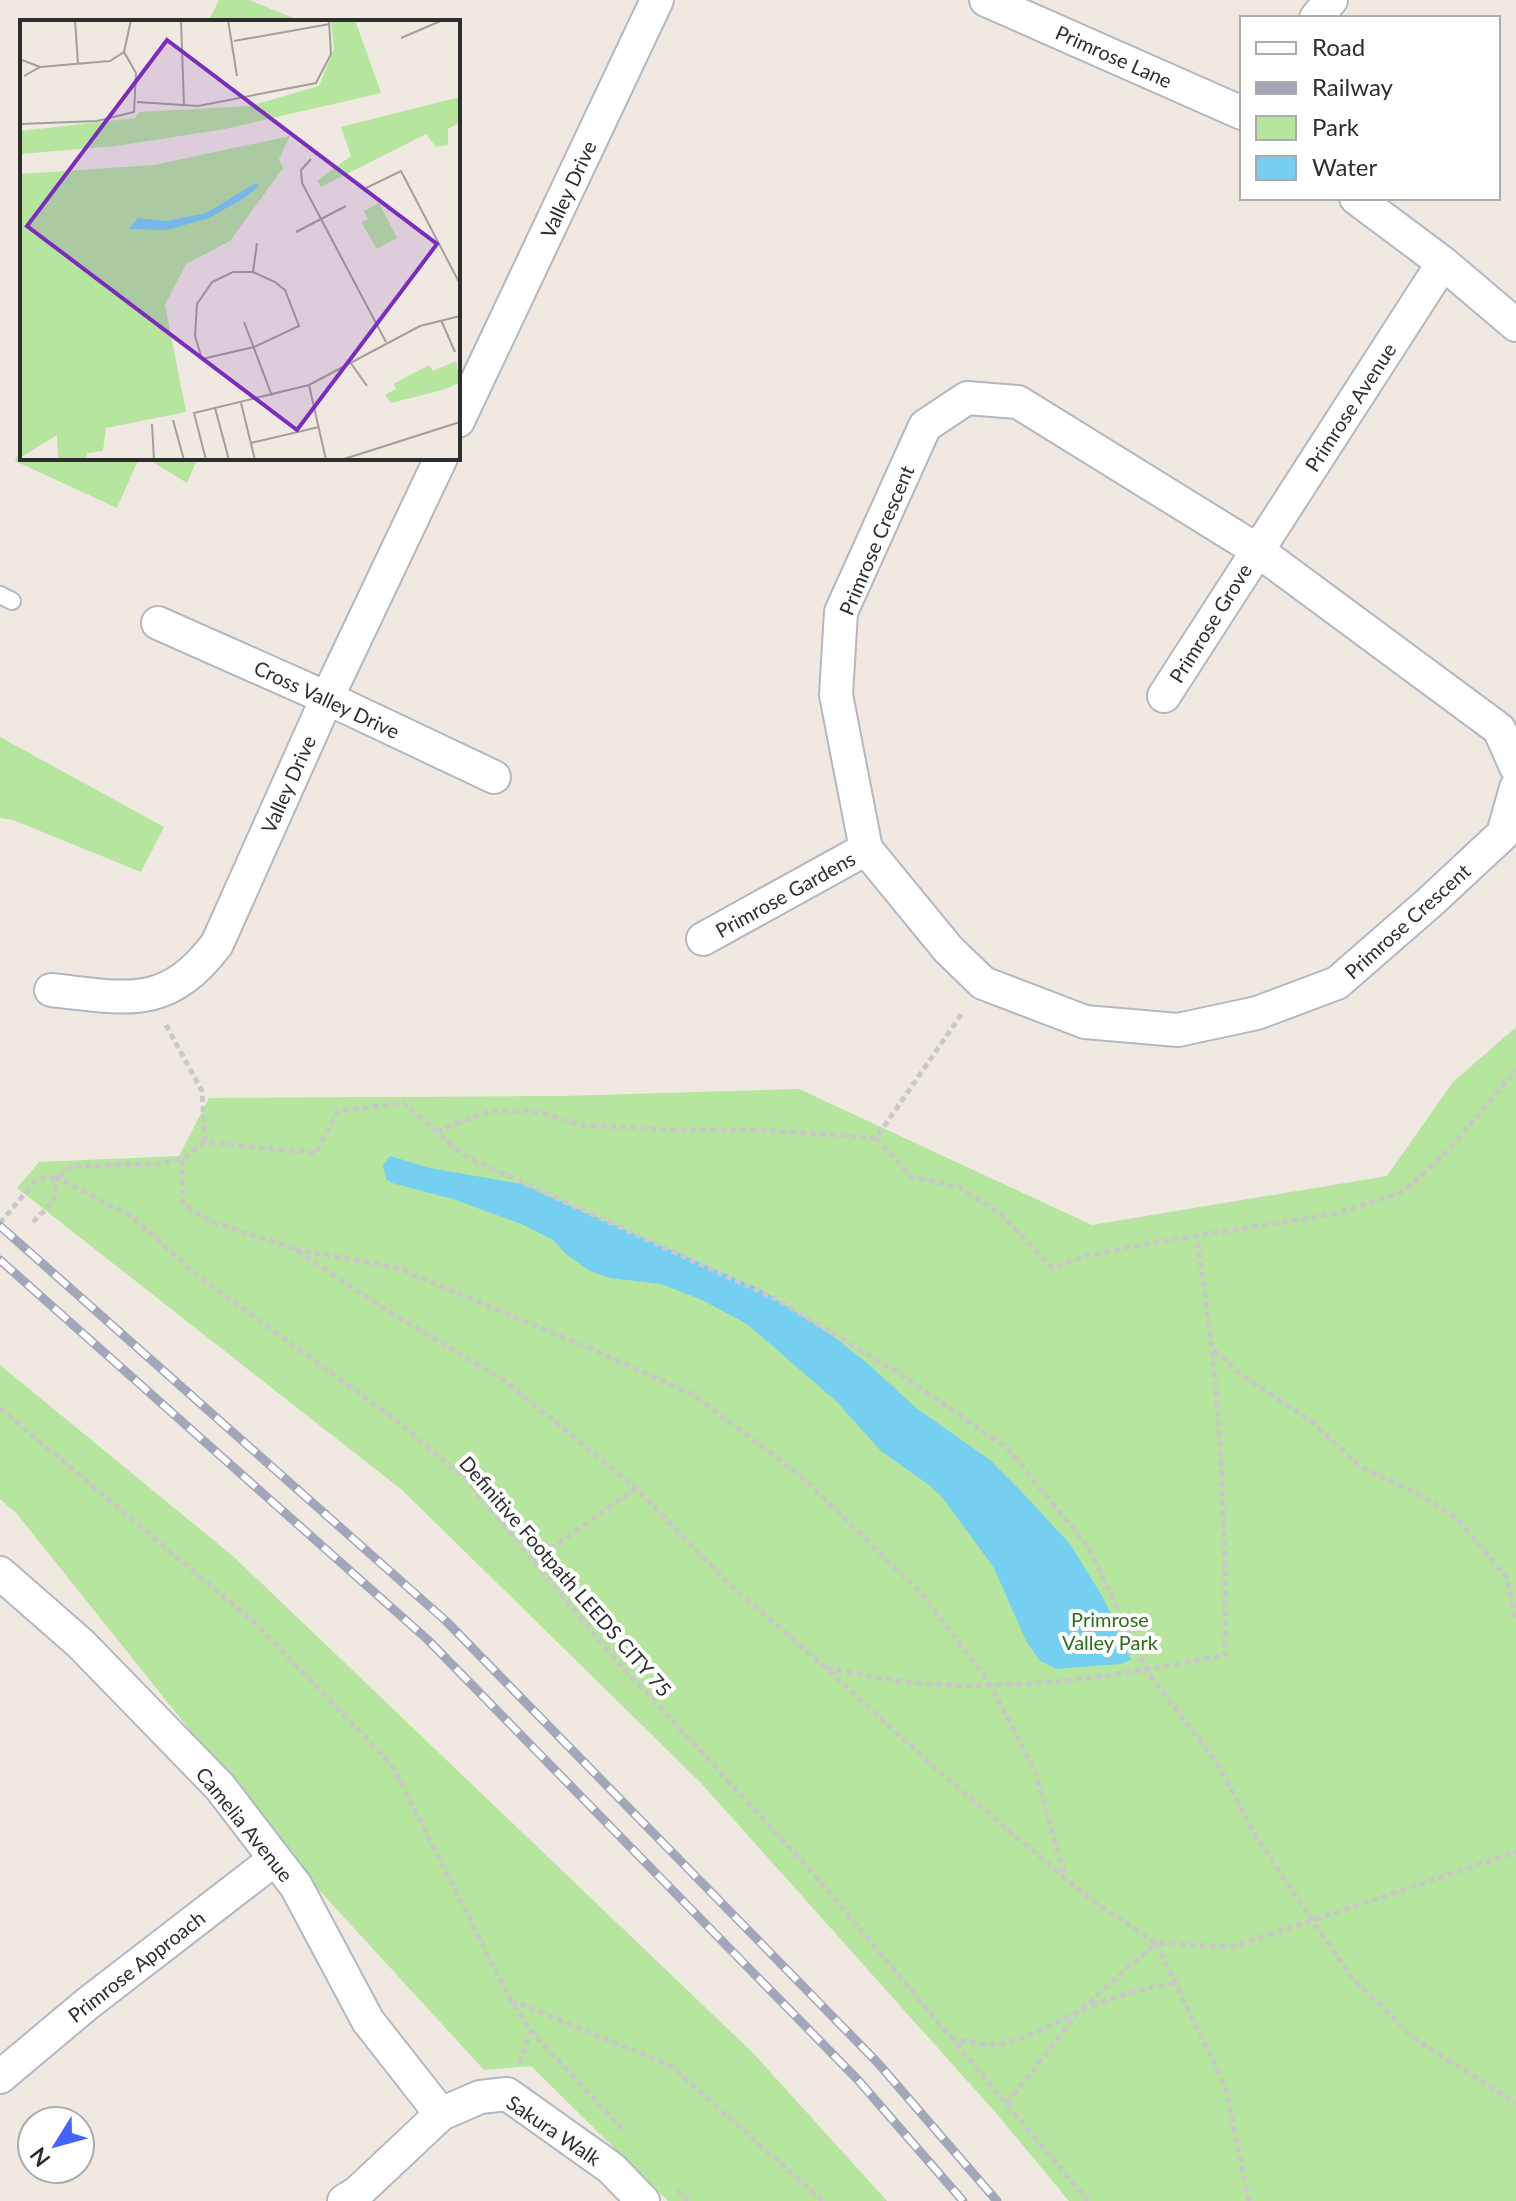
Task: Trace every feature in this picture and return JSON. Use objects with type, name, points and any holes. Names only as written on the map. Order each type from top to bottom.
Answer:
[{"type":"street","name":"Valley Drive","points":[[460,417],[657,0]]},
{"type":"street","name":"Primrose Lane","points":[[986,0],[1240,109]]},
{"type":"street","points":[[1318,16],[1331,0]]},
{"type":"street","points":[[1359,200],[1443,263],[1516,325]]},
{"type":"street","name":"Primrose Avenue","points":[[1257,550],[1443,263]]},
{"type":"street","name":"Primrose Crescent","points":[[1516,767],[1499,729],[1257,550],[1018,402],[967,398],[925,426],[841,612],[836,695],[866,849],[948,949],[983,983],[1085,1022],[1178,1030],[1257,1013],[1337,983],[1503,834],[1516,788]]},
{"type":"street","name":"Valley Drive","points":[[51,990],[114,997],[150,996],[176,985],[199,966],[217,944],[327,698],[440,460]]},
{"type":"street","name":"Primrose Grove","points":[[1164,696],[1257,550]]},
{"type":"street","name":"Cross Valley Drive","points":[[158,623],[494,777]]},
{"type":"street","name":"Primrose Gardens","points":[[703,939],[866,849]]},
{"type":"street","name":"Camelia Avenue","points":[[0,1573],[81,1644],[220,1787],[296,1886],[368,2021],[441,2114]]},
{"type":"street","name":"Primrose Approach","points":[[0,2077],[87,2004],[275,1859]]},
{"type":"street","name":"Sakura Walk","points":[[344,2201],[357,2193],[441,2114],[480,2097],[507,2094],[611,2168],[643,2201]]},
{"type":"path","points":[[876,1138],[983,983]]},
{"type":"path","points":[[150,996],[202,1091],[205,1142]]},
{"type":"path","points":[[436,1131],[490,1111],[538,1112],[581,1125],[763,1130],[876,1138],[912,1177],[959,1187],[1002,1215],[1052,1268],[1090,1255],[1334,1214],[1403,1192],[1452,1146],[1516,1070]]},
{"type":"path","points":[[0,1223],[37,1179],[57,1178],[71,1166],[156,1164],[182,1159],[205,1142],[316,1153],[338,1111],[404,1103],[463,1155],[776,1299],[897,1372],[1008,1449],[1089,1548],[1147,1671],[1217,1763],[1256,1837],[1351,1977],[1415,2039],[1516,2103]]},
{"type":"path","points":[[182,1159],[183,1205],[212,1222],[293,1248],[397,1268],[578,1343],[692,1394],[802,1477],[920,1592],[990,1684],[1035,1772],[1065,1878]]},
{"type":"path","points":[[33,1222],[54,1201],[57,1178]]},
{"type":"path","name":"Definitive Footpath LEEDS CITY 75","points":[[57,1178],[131,1216],[197,1275],[400,1423],[467,1481],[610,1653],[813,1873],[1088,2201]]},
{"type":"path","points":[[826,1668],[917,1683],[1016,1684],[1147,1671],[1225,1655],[1226,1537],[1221,1434],[1213,1349],[1196,1235]]},
{"type":"path","points":[[293,1248],[385,1309],[505,1381],[636,1488],[727,1582],[934,1767],[1091,1900],[1156,1943],[1232,1947],[1516,1852]]},
{"type":"path","points":[[1213,1349],[1240,1374],[1310,1420],[1359,1466],[1424,1497],[1458,1519],[1507,1578],[1516,1621]]},
{"type":"path","points":[[0,1408],[255,1623],[392,1765],[510,1999],[531,2031],[628,2135]]},
{"type":"path","points":[[534,1561],[636,1488]]},
{"type":"path","points":[[1156,1943],[1225,2086],[1249,2201]]},
{"type":"path","points":[[1006,2105],[1078,2012],[1156,1943]]},
{"type":"path","points":[[949,2037],[996,2045],[1039,2033],[1078,2012],[1147,1987],[1175,1983]]},
{"type":"path","points":[[510,1999],[671,2066],[823,2201]]},
{"type":"path","points":[[668,2179],[688,2201]]},
{"type":"green space","points":[[219,0],[249,0],[298,20],[209,20]]},
{"type":"green space","points":[[20,450],[20,460],[138,460],[117,508],[15,461]]},
{"type":"green space","points":[[149,460],[197,460],[187,483]]},
{"type":"green space","points":[[0,737],[164,827],[141,872],[13,820],[0,818]]},
{"type":"green space","name":"Primrose Valley Park","points":[[1516,1027],[1516,2201],[1069,2201],[995,2112],[701,1783],[402,1490],[17,1188],[39,1162],[179,1156],[209,1098],[564,1096],[799,1089],[1092,1225],[1387,1176],[1453,1082]]},
{"type":"green space","points":[[0,1365],[234,1557],[752,2052],[887,2201],[668,2201],[531,2066],[484,2070],[308,1878],[17,1514],[0,1499]]},
{"type":"water","points":[[390,1156],[430,1168],[522,1184],[762,1290],[830,1334],[916,1408],[990,1460],[1070,1544],[1104,1599],[1131,1660],[1120,1664],[1056,1669],[1039,1660],[1026,1641],[994,1568],[942,1497],[881,1451],[836,1401],[747,1324],[702,1300],[661,1284],[610,1278],[590,1271],[567,1255],[553,1240],[521,1224],[453,1199],[392,1183],[386,1179],[383,1165]]},
{"type":"railway","points":[[0,1226],[446,1621],[877,2062],[997,2201]]},
{"type":"railway","points":[[0,1260],[428,1640],[858,2080],[963,2201]]}]
